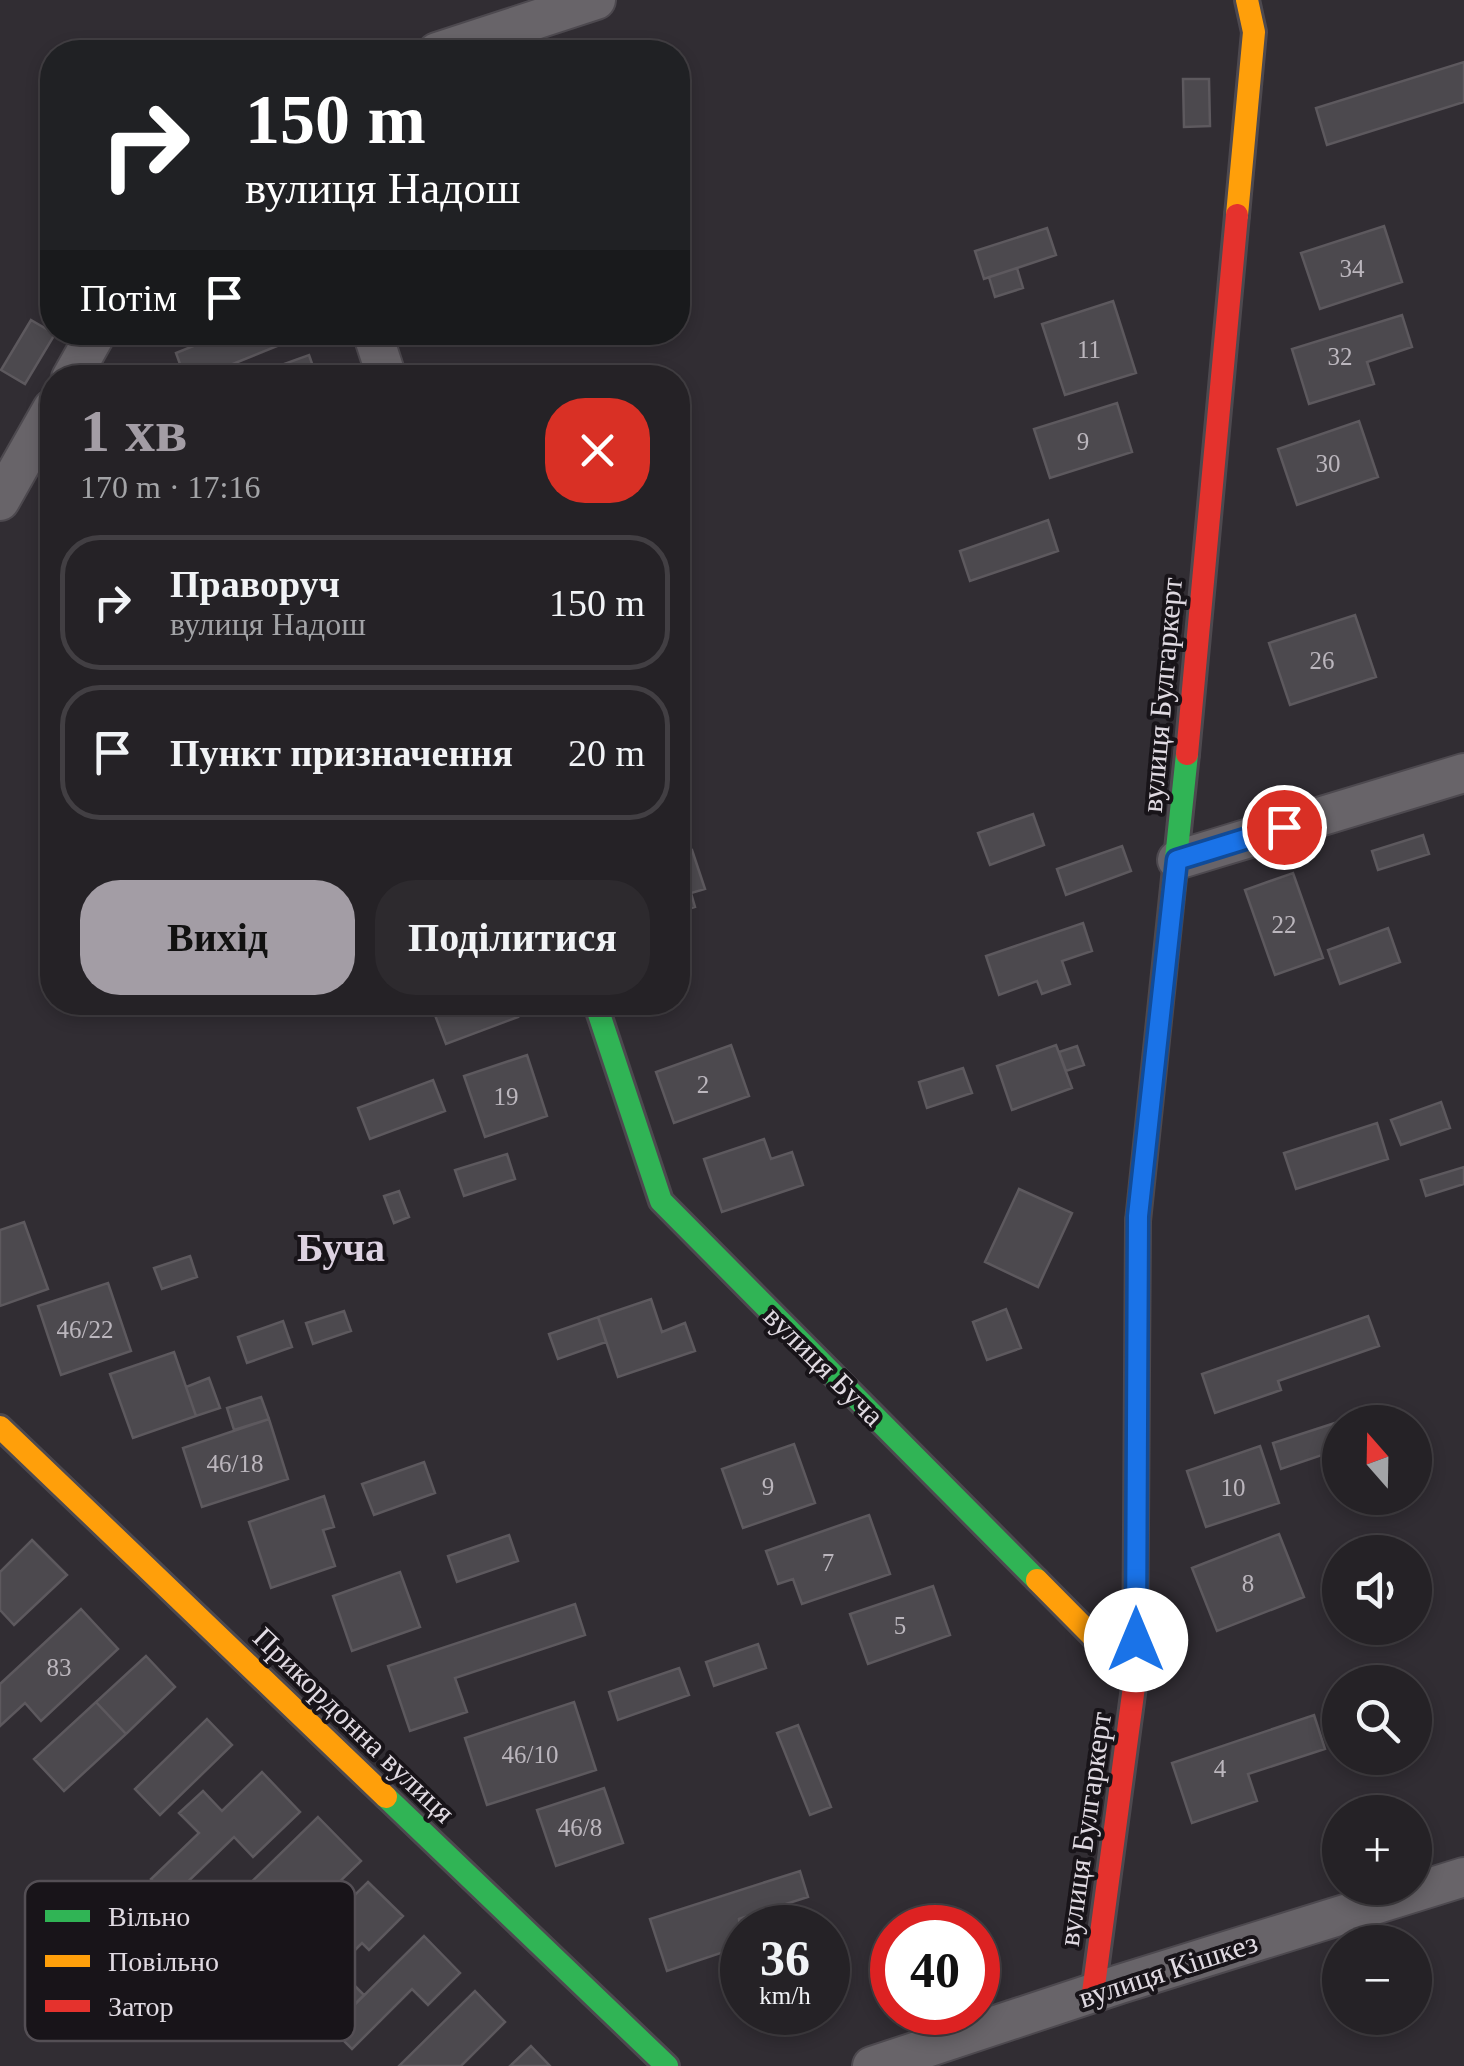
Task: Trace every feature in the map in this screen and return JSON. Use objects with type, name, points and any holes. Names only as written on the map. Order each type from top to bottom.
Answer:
[{"type":"street","points":[[474,40],[596,0]]},
{"type":"street","name":"вулиця Булгаркерт","points":[[1093,1993],[1135,1679],[1138,1216],[1177,860],[1254,32],[1248,0]]},
{"type":"street","points":[[0,500],[40,430]]},
{"type":"street","points":[[1177,860],[1464,774]]},
{"type":"street","name":"вулиця Буча","points":[[599,1015],[661,1201],[1135,1679]]},
{"type":"street","name":"Прикордонна вулиця","points":[[0,1427],[667,2066]]},
{"type":"street","name":"вулиця Кішкез","points":[[872,2066],[1464,1877]]},
{"type":"building","points":[[1464,62],[1464,102],[1327,145],[1316,108]]},
{"type":"building","points":[[1183,79],[1209,79],[1210,126],[1184,127]]},
{"type":"building","points":[[1384,226],[1402,282],[1320,309],[1301,253]]},
{"type":"building","points":[[1047,228],[1056,255],[984,279],[975,251]]},
{"type":"building","points":[[1017,268],[1023,288],[995,297],[989,277]]},
{"type":"building","points":[[1113,301],[1136,373],[1065,395],[1042,324]]},
{"type":"building","points":[[1402,315],[1412,347],[1367,362],[1374,384],[1309,404],[1292,349]]},
{"type":"building","points":[[31,320],[40,325],[40,345],[48,345],[25,384],[1,370]]},
{"type":"building","points":[[196,345],[280,345],[230,365],[180,365],[176,353]]},
{"type":"building","points":[[309,355],[312,365],[281,365]]},
{"type":"building","points":[[1117,403],[1132,452],[1050,478],[1034,429]]},
{"type":"building","points":[[1359,421],[1378,477],[1297,505],[1278,449]]},
{"type":"building","points":[[1048,520],[1058,551],[970,581],[960,551]]},
{"type":"building","points":[[1355,615],[1376,677],[1290,705],[1269,643]]},
{"type":"building","points":[[1033,814],[1044,845],[990,865],[978,833]]},
{"type":"building","points":[[1423,835],[1429,854],[1378,870],[1372,851]]},
{"type":"building","points":[[1122,846],[1131,871],[1066,895],[1057,869]]},
{"type":"building","points":[[690,851],[705,889],[691,893],[695,907],[690,908]]},
{"type":"building","points":[[1293,873],[1323,958],[1275,975],[1245,890]]},
{"type":"building","points":[[1083,923],[1092,951],[1062,961],[1070,984],[1042,994],[1037,981],[999,995],[986,956]]},
{"type":"building","points":[[1388,928],[1400,962],[1340,984],[1328,950]]},
{"type":"building","points":[[435,1015],[518,1017],[446,1044]]},
{"type":"building","points":[[731,1045],[749,1096],[674,1123],[656,1072]]},
{"type":"building","points":[[1056,1045],[1072,1088],[1012,1110],[997,1066]]},
{"type":"building","points":[[1077,1046],[1084,1065],[1066,1071],[1059,1052]]},
{"type":"building","points":[[527,1055],[547,1116],[485,1137],[464,1076]]},
{"type":"building","points":[[963,1068],[972,1093],[927,1108],[919,1082]]},
{"type":"building","points":[[433,1080],[445,1111],[370,1139],[358,1108]]},
{"type":"building","points":[[1441,1102],[1450,1128],[1401,1145],[1391,1120]]},
{"type":"building","points":[[1377,1123],[1388,1159],[1296,1189],[1284,1153]]},
{"type":"building","points":[[764,1139],[771,1159],[792,1152],[803,1185],[722,1212],[704,1159]]},
{"type":"building","points":[[507,1154],[515,1179],[464,1196],[455,1170]]},
{"type":"building","points":[[1464,1167],[1464,1184],[1426,1196],[1421,1180]]},
{"type":"building","points":[[1019,1189],[1072,1213],[1038,1287],[985,1262]]},
{"type":"building","points":[[399,1191],[409,1217],[394,1223],[384,1196]]},
{"type":"building","points":[[24,1222],[48,1289],[0,1306],[0,1230]]},
{"type":"building","points":[[190,1256],[197,1277],[162,1289],[154,1268]]},
{"type":"building","points":[[108,1283],[131,1351],[61,1375],[38,1306]]},
{"type":"building","points":[[651,1299],[662,1332],[685,1323],[695,1351],[618,1377],[598,1317]]},
{"type":"building","points":[[1006,1309],[1021,1348],[987,1360],[973,1322]]},
{"type":"building","points":[[344,1311],[351,1331],[313,1344],[306,1323]]},
{"type":"building","points":[[1368,1316],[1379,1346],[1278,1381],[1281,1390],[1215,1413],[1202,1374]]},
{"type":"building","points":[[598,1317],[606,1342],[558,1359],[549,1334]]},
{"type":"building","points":[[283,1321],[292,1347],[247,1363],[238,1337]]},
{"type":"building","points":[[174,1352],[196,1416],[133,1438],[110,1374]]},
{"type":"building","points":[[209,1378],[220,1408],[196,1416],[186,1387]]},
{"type":"building","points":[[261,1397],[269,1419],[234,1430],[227,1408]]},
{"type":"building","points":[[269,1419],[288,1479],[202,1507],[183,1448]]},
{"type":"building","points":[[1322,1427],[1322,1455],[1281,1469],[1273,1443]]},
{"type":"building","points":[[794,1444],[815,1503],[743,1528],[722,1469]]},
{"type":"building","points":[[1260,1446],[1279,1503],[1206,1527],[1187,1471]]},
{"type":"building","points":[[424,1462],[435,1493],[374,1515],[362,1484]]},
{"type":"building","points":[[324,1496],[334,1527],[323,1530],[335,1566],[271,1588],[249,1522]]},
{"type":"building","points":[[869,1515],[890,1574],[802,1604],[793,1579],[778,1584],[766,1551]]},
{"type":"building","points":[[1279,1534],[1304,1597],[1217,1631],[1192,1568]]},
{"type":"building","points":[[509,1535],[518,1561],[457,1582],[448,1556]]},
{"type":"building","points":[[32,1540],[67,1575],[14,1625],[0,1610],[0,1572]]},
{"type":"building","points":[[400,1572],[420,1627],[352,1651],[333,1596]]},
{"type":"building","points":[[933,1586],[950,1635],[868,1664],[850,1614]]},
{"type":"building","points":[[575,1604],[585,1635],[455,1678],[467,1712],[410,1731],[388,1666]]},
{"type":"building","points":[[81,1609],[118,1649],[41,1721],[25,1703],[0,1726],[0,1684]]},
{"type":"building","points":[[758,1644],[766,1668],[714,1686],[706,1662]]},
{"type":"building","points":[[146,1656],[175,1687],[126,1734],[96,1702]]},
{"type":"building","points":[[679,1668],[689,1695],[618,1720],[609,1692]]},
{"type":"building","points":[[96,1702],[126,1734],[64,1791],[34,1759]]},
{"type":"building","points":[[574,1702],[596,1770],[487,1805],[465,1738]]},
{"type":"building","points":[[1314,1715],[1322,1740],[1322,1750],[1248,1774],[1257,1801],[1192,1823],[1172,1763]]},
{"type":"building","points":[[207,1719],[232,1745],[160,1815],[135,1789]]},
{"type":"building","points":[[798,1725],[831,1807],[810,1815],[777,1733]]},
{"type":"building","points":[[262,1772],[300,1812],[253,1857],[234,1837],[189,1881],[153,1881],[199,1833],[179,1813],[203,1791],[222,1811]]},
{"type":"building","points":[[604,1788],[623,1843],[556,1866],[537,1810]]},
{"type":"building","points":[[318,1817],[361,1861],[340,1881],[253,1881]]},
{"type":"building","points":[[800,1871],[808,1897],[783,1905],[720,1905],[720,1953],[667,1971],[650,1919]]},
{"type":"building","points":[[368,1882],[403,1916],[369,1950],[362,1943],[355,1950],[355,1895]]},
{"type":"building","points":[[424,1936],[460,1973],[428,2005],[412,1989],[352,2049],[344,2041],[355,2041],[355,2004]]},
{"type":"building","points":[[355,1986],[364,1995],[355,2004]]},
{"type":"building","points":[[475,1991],[505,2022],[461,2066],[399,2066]]},
{"type":"building","points":[[531,2046],[550,2066],[510,2066]]},
{"type":"traffic: fast","points":[[1138,1221],[1187,754]]},
{"type":"traffic: fast","points":[[599,1015],[661,1201],[1037,1580]]},
{"type":"traffic: fast","points":[[386,1797],[667,2066]]},
{"type":"traffic: slow","points":[[1237,215],[1254,32],[1247,0]]},
{"type":"traffic: slow","points":[[0,1427],[386,1797]]},
{"type":"traffic: slow","points":[[1037,1580],[1135,1679]]},
{"type":"traffic: jam","points":[[1187,754],[1237,215]]},
{"type":"traffic: jam","points":[[1093,1993],[1135,1679],[1138,1221]]},
{"type":"district","name":"Буча","points":[[341,1247]]},
{"type":"route","points":[[1136,1640],[1138,1216],[1177,860],[1284,827]]}]
